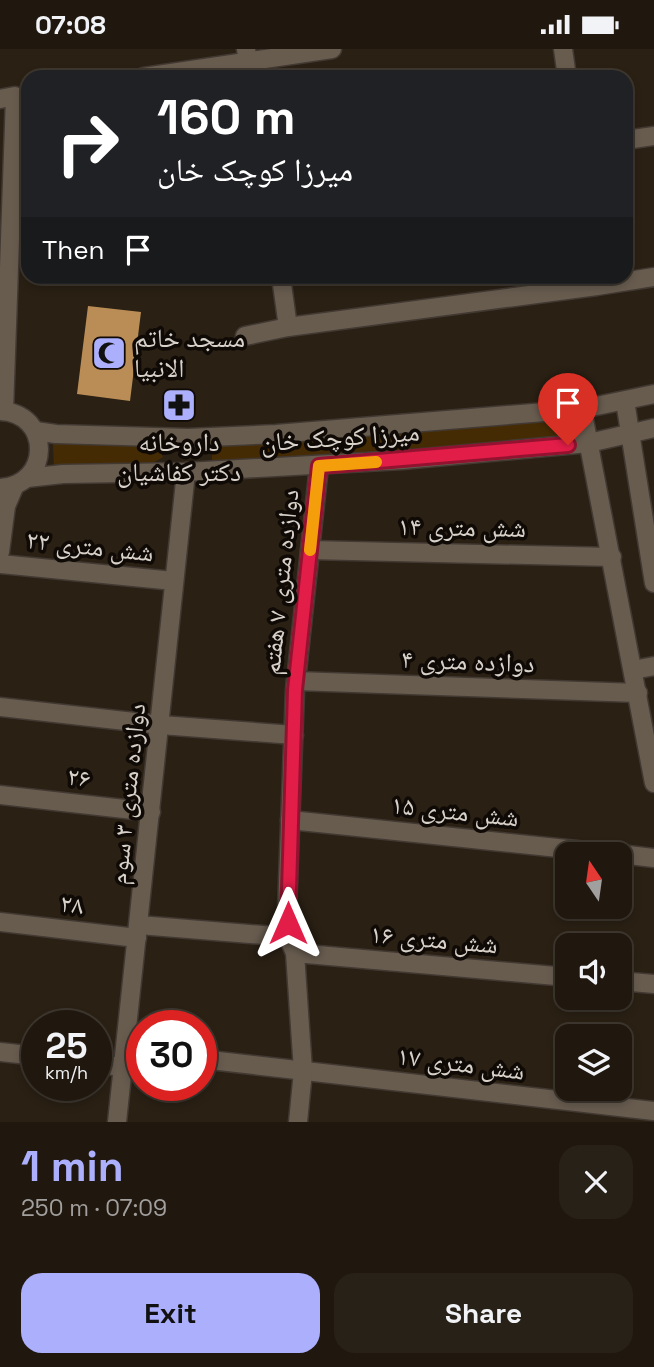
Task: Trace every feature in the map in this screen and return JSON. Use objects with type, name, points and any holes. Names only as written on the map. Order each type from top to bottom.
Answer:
[{"type":"street","points":[[196,70],[332,49]]},
{"type":"street","points":[[563,49],[566,70]]},
{"type":"street","points":[[0,552],[6,506],[14,484],[35,468],[39,456],[35,431],[27,421],[16,414],[2,411],[14,96]]},
{"type":"street","points":[[633,139],[654,136]]},
{"type":"street","points":[[633,278],[654,277]]},
{"type":"street","points":[[282,284],[288,327]]},
{"type":"street","points":[[245,337],[288,327],[576,284]]},
{"type":"street","name":"میرزا کوچک خان","points":[[35,431],[188,438],[289,433],[582,409],[654,394]]},
{"type":"street","points":[[625,401],[654,583]]},
{"type":"street","points":[[582,409],[654,783]]},
{"type":"street","name":"میرزا کوچک خان","points":[[14,484],[63,474],[319,466],[589,443],[654,428]]},
{"type":"street","name":"دوازده متری ۷ هفتم","points":[[298,1122],[303,1071],[292,945],[290,820],[296,681],[319,466]]},
{"type":"street","name":"دوازده متری ۳ سوم","points":[[133,1010],[138,931],[186,471]]},
{"type":"street","name":"شش متری ۱۴","points":[[310,550],[612,557]]},
{"type":"street","name":"شش متری ۲۲","points":[[0,564],[174,581]]},
{"type":"street","points":[[633,670],[654,666]]},
{"type":"street","name":"دوازده متری ۴","points":[[296,681],[638,693]]},
{"type":"street","points":[[0,707],[161,725],[294,736]]},
{"type":"street","name":"۲۶","points":[[0,795],[151,812]]},
{"type":"street","name":"شش متری ۱۵","points":[[290,820],[555,848]]},
{"type":"street","name":"شش متری ۱۵","points":[[632,856],[654,858]]},
{"type":"street","name":"۲۸","points":[[0,922],[292,945]]},
{"type":"street","name":"شش متری ۱۶","points":[[292,945],[555,976]]},
{"type":"street","points":[[632,982],[654,985]]},
{"type":"street","points":[[0,1052],[21,1054]]},
{"type":"street","name":"شش متری ۱۷","points":[[217,1061],[654,1111]]},
{"type":"street","name":"دوازده متری ۳ سوم","points":[[117,1122],[126,1076]]},
{"type":"shaded area","points":[[575,410],[583,437],[212,463],[212,444]]},
{"type":"shaded area","points":[[146,440],[155,442],[163,457],[148,466],[54,470],[53,444]]},
{"type":"building","name":"مسجد خاتم الانبیا","points":[[88,306],[141,312],[130,401],[77,394]]},
{"type":"slow traffic","points":[[310,550],[319,466],[376,462]]},
{"type":"place","name":"مسجد خاتم الانبیا","points":[[109,353]]},
{"type":"place","name":"داروخانه دکتر کفاشیان","points":[[179,405]]},
{"type":"route","points":[[288,923],[295,690],[319,466],[568,445]]}]
